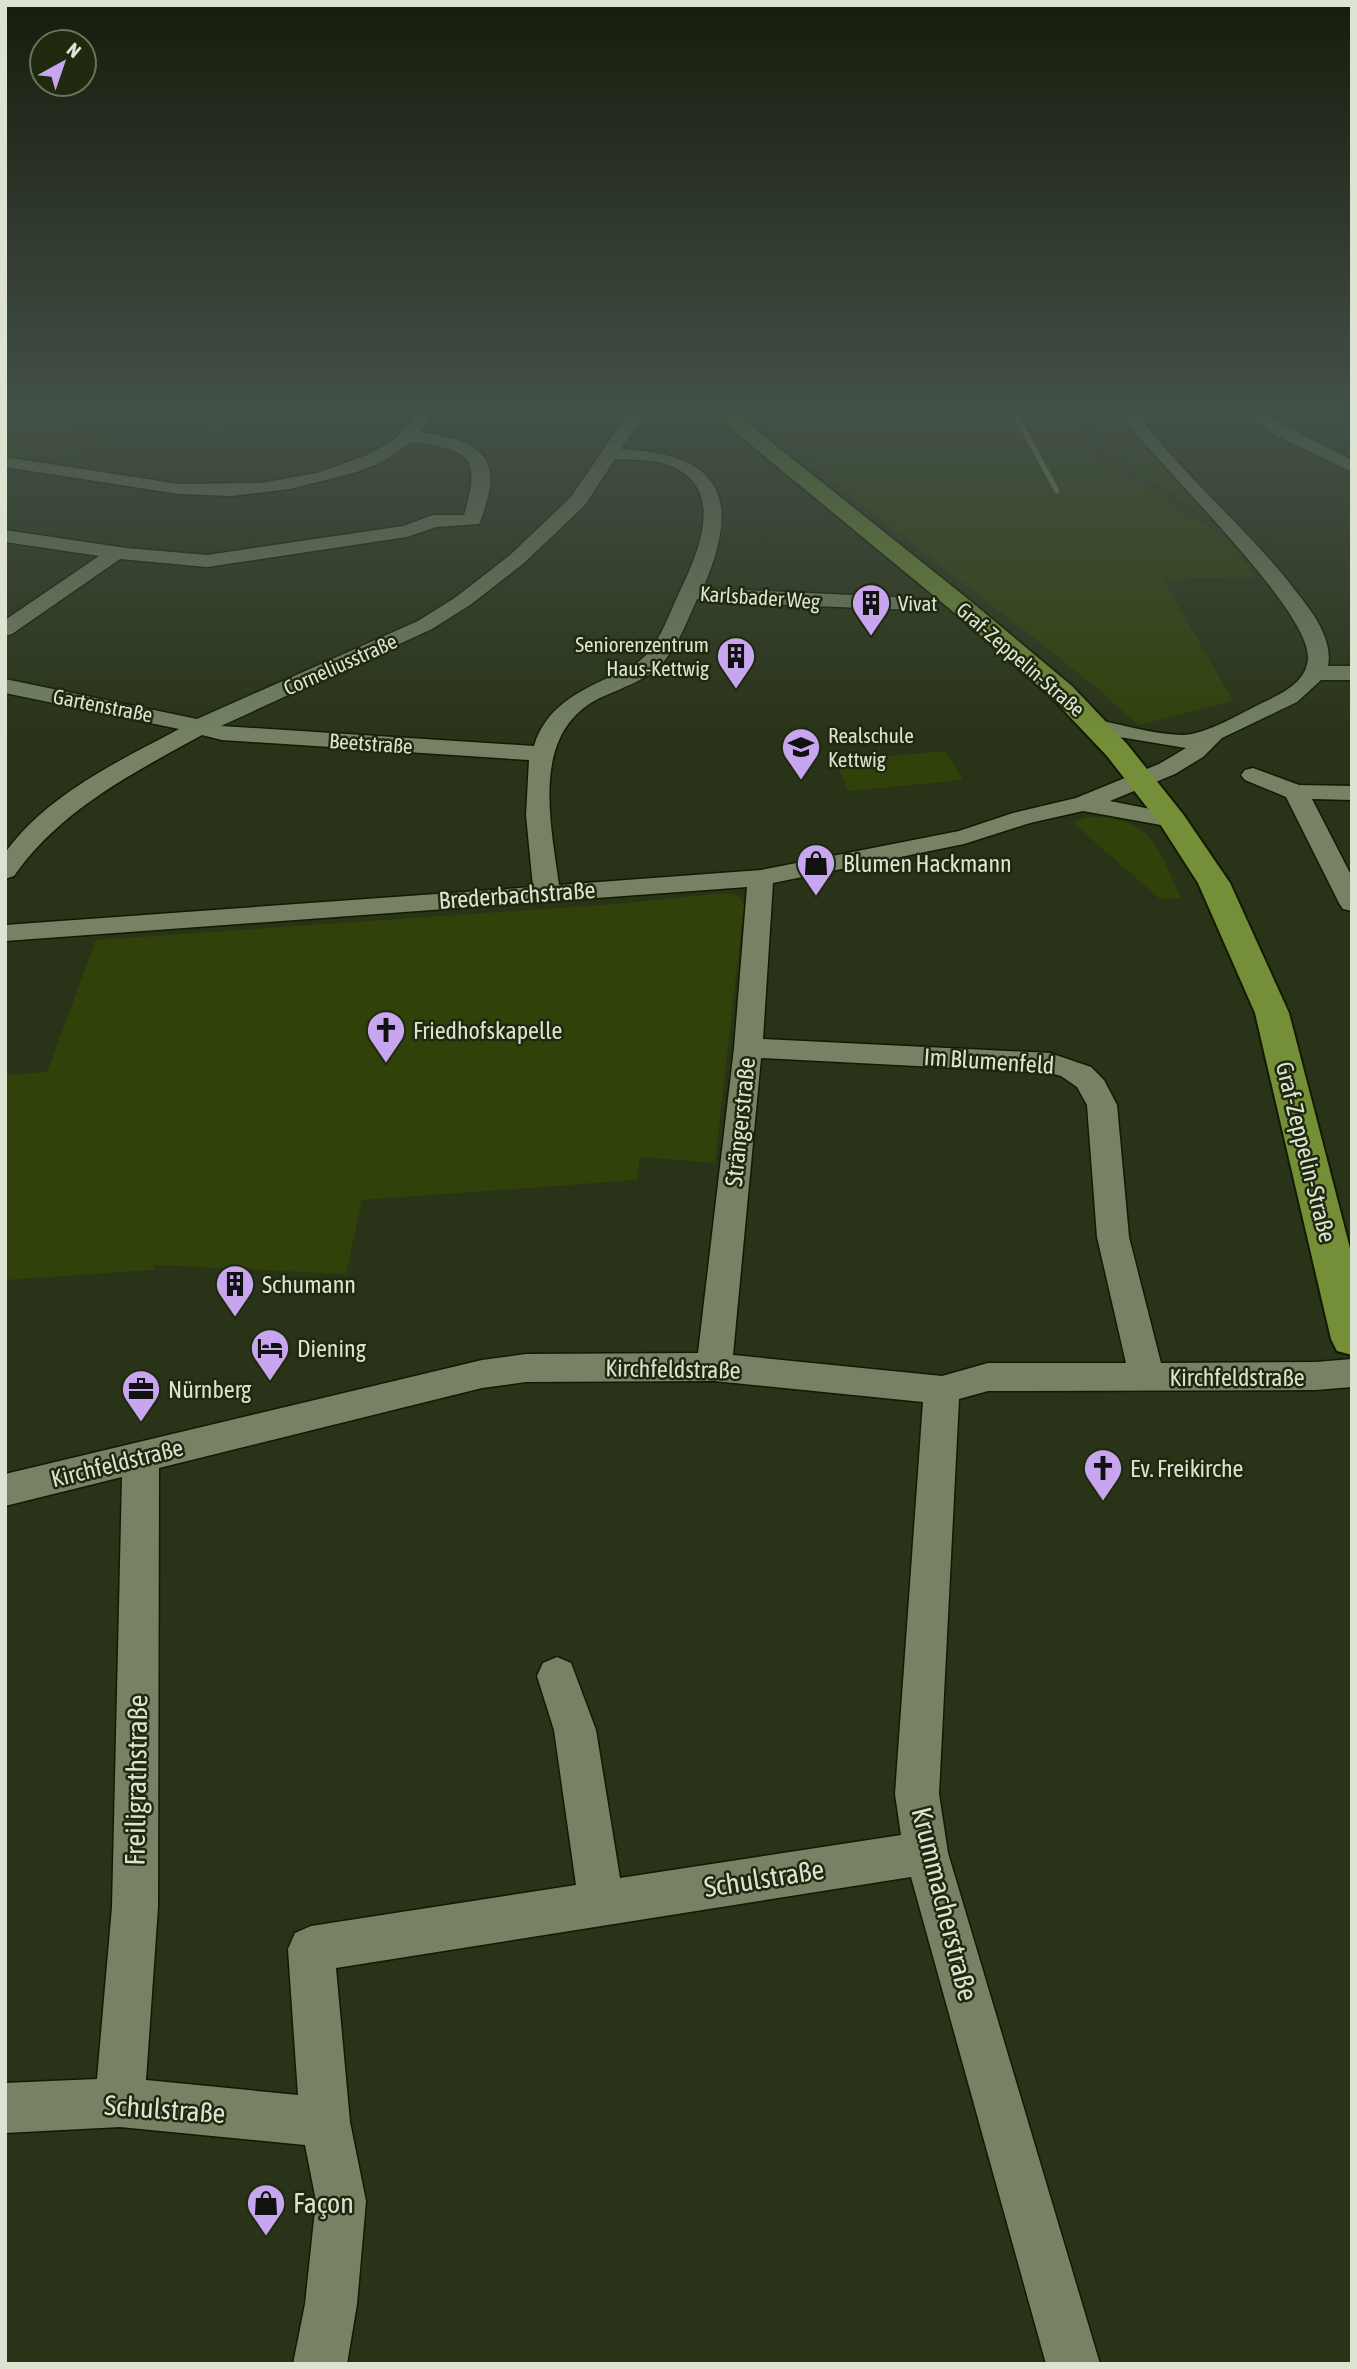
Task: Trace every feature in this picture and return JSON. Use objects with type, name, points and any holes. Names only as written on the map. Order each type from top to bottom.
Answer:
[{"type":"main road","name":"Graf-Zeppelin-Straße","points":[[858,523],[1062,692],[1097,727],[1172,820],[1214,883],[1272,1013],[1352,1339]]},
{"type":"street","points":[[5,536],[117,552],[218,561],[310,544],[407,531],[429,523]]},
{"type":"street","name":"Corneliusstraße","points":[[5,871],[19,851],[46,823],[77,799],[141,759],[200,727],[425,625],[463,601],[557,523]]},
{"type":"street","points":[[547,893],[536,778],[542,754],[555,726],[579,700],[629,677],[657,657],[709,548],[714,523]]},
{"type":"street","points":[[1097,727],[1181,742],[1212,736],[1294,695],[1308,683],[1317,664],[1312,630],[1292,599],[1226,523]]},
{"type":"street","points":[[5,630],[117,552]]},
{"type":"street","name":"Karlsbader Weg","points":[[689,592],[733,597],[915,604]]},
{"type":"street","points":[[1317,664],[1352,661]]},
{"type":"street","points":[[1317,664],[1352,673]]},
{"type":"street","name":"Gartenstraße","points":[[5,686],[200,727]]},
{"type":"street","name":"Beetstraße","points":[[200,727],[222,733],[542,754]]},
{"type":"street","points":[[1136,773],[1195,752],[1212,736]]},
{"type":"street","points":[[1136,773],[1181,742]]},
{"type":"street","name":"Brederbachstraße","points":[[5,933],[761,877],[964,837],[1022,818],[1084,803],[1136,773]]},
{"type":"street","name":"Brederbachstraße","points":[[1022,818],[1054,798],[1136,773]]},
{"type":"street","points":[[1253,775],[1296,792],[1352,793]]},
{"type":"street","points":[[1296,792],[1352,902]]},
{"type":"street","points":[[1084,803],[1172,820]]},
{"type":"street","name":"Strängerstraße","points":[[713,1367],[748,1048],[761,877]]},
{"type":"street","name":"Im Blumenfeld","points":[[748,1048],[1051,1063],[1070,1069],[1092,1083],[1101,1099],[1104,1116],[1113,1237],[1147,1377]]},
{"type":"street","name":"Kirchfeldstraße","points":[[5,1490],[482,1374],[526,1368],[713,1367],[942,1390],[988,1377],[1316,1376],[1352,1373]]},
{"type":"street","name":"Krummacherstraße","points":[[942,1390],[917,1794],[926,1853],[1073,2364]]},
{"type":"street","name":"Freiligrathstraße","points":[[121,2102],[135,1908],[141,1457]]},
{"type":"street","points":[[557,1676],[575,1730],[601,1904]]},
{"type":"street","name":"Schulstraße","points":[[5,2108],[121,2102],[325,2122],[311,1949],[926,1853]]},
{"type":"street","points":[[320,2364],[331,2304],[341,2201],[325,2122]]},
{"type":"green space","points":[[886,523],[1201,523],[1225,538],[1256,577],[1163,579],[1233,701],[1138,725],[1096,687]]},
{"type":"green space","points":[[946,751],[963,780],[848,791],[835,761]]},
{"type":"green space","points":[[1086,817],[1108,818],[1139,828],[1158,849],[1181,898],[1160,899],[1072,822]]},
{"type":"green space","points":[[723,893],[736,896],[744,905],[715,1163],[640,1157],[637,1180],[362,1200],[346,1274],[155,1265],[153,1270],[5,1280],[5,1075],[47,1072],[96,940],[616,904]]},
{"type":"place","name":"Vivat","points":[[871,637]]},
{"type":"place","name":"Seniorenzentrum Haus-Kettwig","points":[[736,690]]},
{"type":"place","name":"Realschule Kettwig","points":[[801,781]]},
{"type":"place","name":"Blumen Hackmann","points":[[816,897]]},
{"type":"place","name":"Friedhofskapelle","points":[[386,1064]]},
{"type":"place","name":"Schumann","points":[[235,1318]]},
{"type":"place","name":"Diening","points":[[270,1382]]},
{"type":"place","name":"Nürnberg","points":[[141,1423]]},
{"type":"place","name":"Ev. Freikirche","points":[[1103,1502]]},
{"type":"place","name":"Façon","points":[[266,2237]]}]
